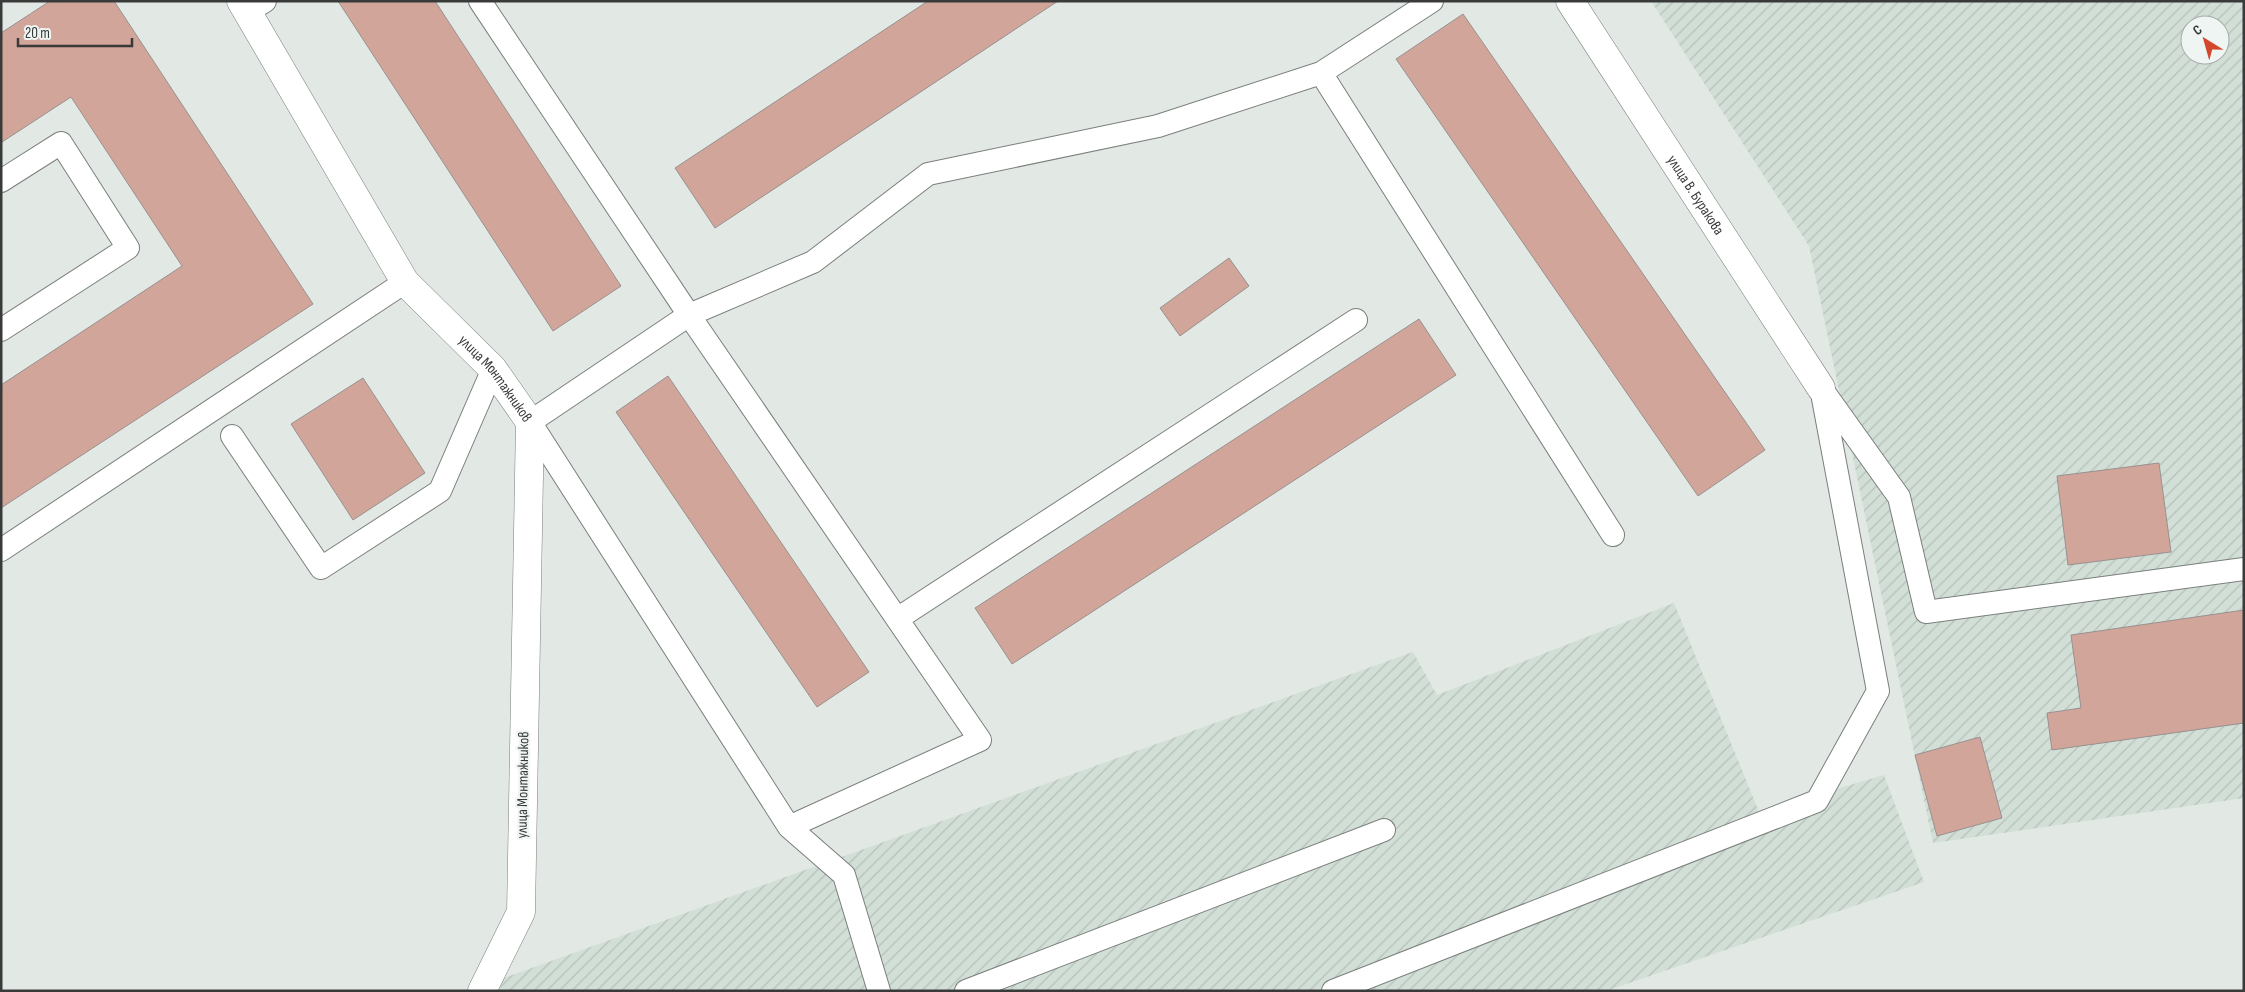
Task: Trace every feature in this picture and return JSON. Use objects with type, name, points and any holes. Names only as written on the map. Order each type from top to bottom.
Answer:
[{"type":"street","name":"улица В. Буракова","points":[[1570,1],[1821,388]]},
{"type":"street","name":"улица Монтажников","points":[[251,5],[405,282],[493,369],[530,422],[521,912],[482,991]]},
{"type":"lane","points":[[480,1],[689,315],[980,740],[790,827]]},
{"type":"lane","points":[[878,991],[844,875],[790,827],[530,422],[689,315],[813,262],[928,174],[1158,126],[1321,73],[1432,1]]},
{"type":"lane","points":[[1321,73],[1613,535]]},
{"type":"lane","points":[[1,181],[61,143],[128,248],[2,327]]},
{"type":"lane","points":[[1,550],[405,282]]},
{"type":"lane","points":[[897,619],[1356,320]]},
{"type":"lane","points":[[232,436],[321,568],[440,492],[493,369]]},
{"type":"lane","points":[[1821,388],[1899,497],[1926,612],[2244,569]]},
{"type":"lane","points":[[1333,991],[1817,802],[1878,691],[1821,388]]},
{"type":"lane","points":[[966,991],[1384,830]]},
{"type":"shaded area","points":[[1651,1],[2244,1],[2244,798],[1933,843],[1809,246]]},
{"type":"shaded area","points":[[1674,603],[1759,812],[1884,775],[1924,882],[1606,991],[499,991],[504,978],[1413,652],[1437,695]]},
{"type":"building","points":[[50,1],[114,1],[313,304],[1,508],[1,385],[182,266],[71,97],[1,141],[1,33]]},
{"type":"building","points":[[338,1],[435,1],[621,286],[553,331]]},
{"type":"building","points":[[928,1],[1058,1],[715,228],[675,168]]},
{"type":"building","points":[[1463,14],[1765,450],[1698,496],[1396,59]]},
{"type":"building","points":[[1229,258],[1249,286],[1180,336],[1160,308]]},
{"type":"building","points":[[1419,319],[1456,375],[1012,664],[975,608]]},
{"type":"building","points":[[668,376],[869,672],[817,707],[616,412]]},
{"type":"building","points":[[363,378],[425,473],[353,520],[291,424]]},
{"type":"building","points":[[2159,463],[2171,552],[2068,565],[2057,476]]},
{"type":"building","points":[[2244,610],[2244,723],[2052,750],[2047,713],[2081,708],[2071,635]]},
{"type":"building","points":[[1980,737],[2002,818],[1937,836],[1915,755]]}]
